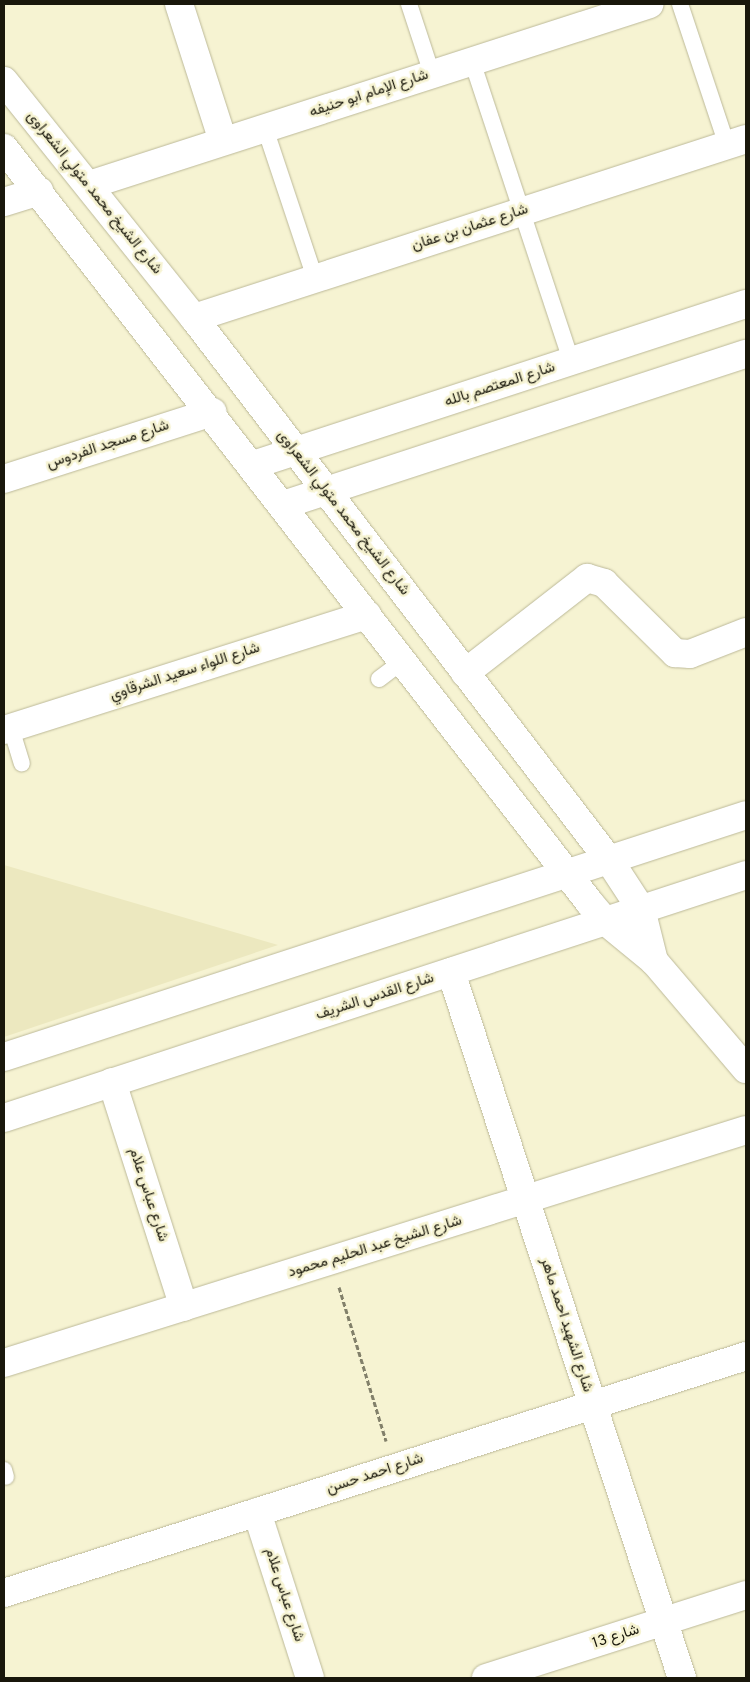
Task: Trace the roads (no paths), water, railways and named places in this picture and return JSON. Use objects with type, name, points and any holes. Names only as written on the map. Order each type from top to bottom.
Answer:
[{"type":"street","points":[[179,4],[223,141]]},
{"type":"street","name":"شارع الإمام ابو حنيفه","points":[[89,185],[650,4]]},
{"type":"street","name":"شارع الشيخ محمد متولي الشعراوى","points":[[4,81],[194,318],[609,860],[641,909],[654,961]]},
{"type":"street","name":"شارع عثمان بن عفان","points":[[194,318],[736,142]]},
{"type":"street","name":"شارع الشيخ محمد متولي الشعراوى","points":[[4,148],[213,412],[604,920],[654,961],[746,1069]]},
{"type":"street","points":[[4,202],[39,191]]},
{"type":"street","name":"شارع المعتصم بالله","points":[[253,465],[746,304]]},
{"type":"street","points":[[283,505],[746,354]]},
{"type":"street","name":"شارع مسجد الفردوس","points":[[4,478],[213,412]]},
{"type":"street","points":[[466,673],[587,578],[604,582],[675,653],[690,654],[746,632]]},
{"type":"street","name":"شارع اللواء سعيد الشرقاوي","points":[[7,729],[367,614]]},
{"type":"street","points":[[4,1056],[746,815]]},
{"type":"street","name":"شارع القدس الشريف","points":[[4,1118],[746,875]]},
{"type":"street","name":"شارع الشهيد احمد ماهر","points":[[451,972],[682,1678]]},
{"type":"street","name":"شارع عباس علام","points":[[112,1082],[184,1307]]},
{"type":"street","name":"شارع الشيخ عبد الحليم محمود","points":[[4,1363],[746,1130]]},
{"type":"street","name":"شارع احمد حسن","points":[[4,1593],[746,1356]]},
{"type":"street","name":"شارع عباس علام","points":[[257,1512],[310,1678]]},
{"type":"street","name":"شارع 13","points":[[486,1678],[746,1595]]},
{"type":"lane","points":[[409,4],[432,74]]},
{"type":"lane","points":[[680,4],[736,142]]},
{"type":"lane","points":[[472,62],[571,361]]},
{"type":"lane","points":[[265,128],[315,278]]},
{"type":"lane","points":[[379,679],[403,661]]},
{"type":"lane","points":[[7,729],[22,764]]}]
